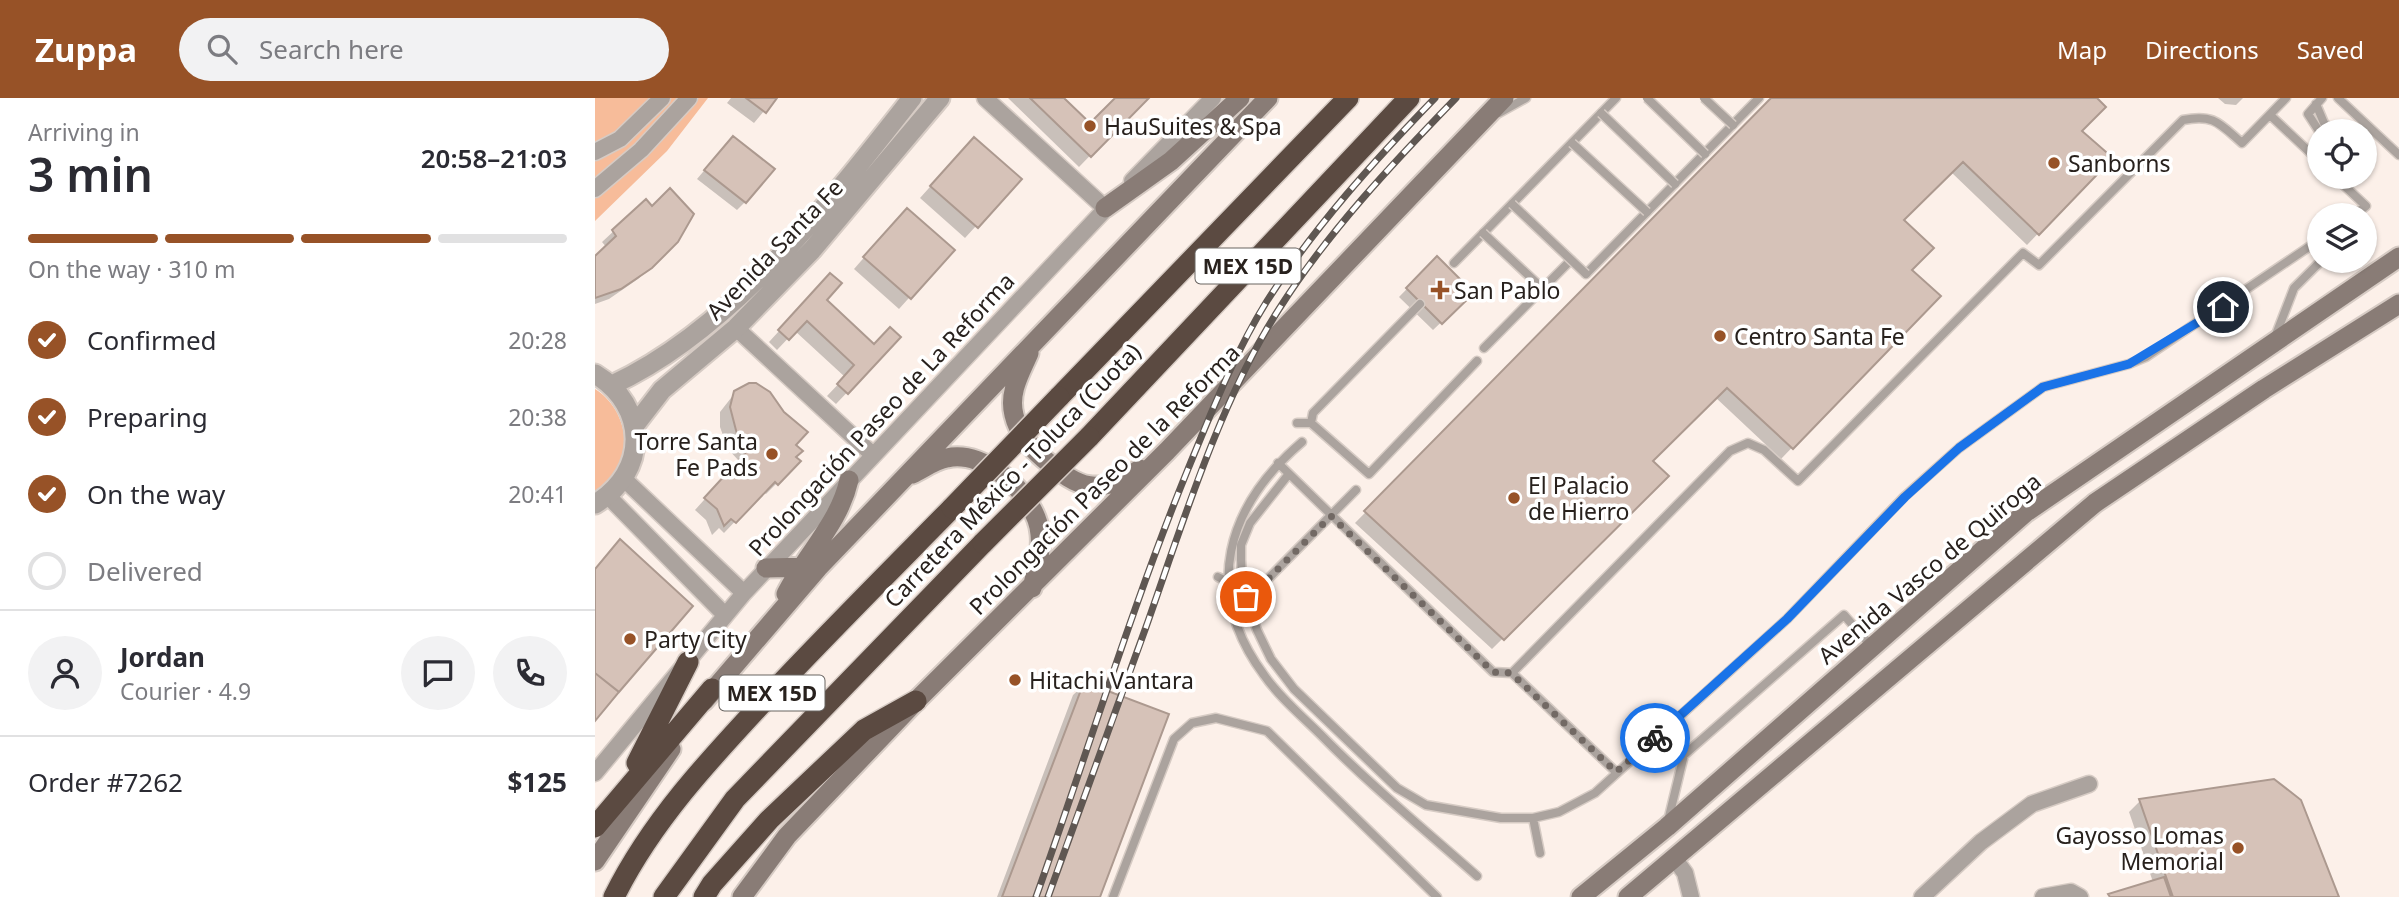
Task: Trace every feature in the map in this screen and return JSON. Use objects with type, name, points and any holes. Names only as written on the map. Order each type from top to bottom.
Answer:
[{"type":"highway","name":"Carretera México - Toluca (Cuota)","points":[[614,897],[644,845],[694,779],[802,661],[1348,98]]},
{"type":"highway","name":"Carretera México - Toluca (Cuota)","points":[[664,897],[736,799],[1090,436],[1409,98]]},
{"type":"highway","points":[[617,799],[688,662]]},
{"type":"highway","points":[[595,827],[712,689]]},
{"type":"highway","points":[[704,897],[712,884],[769,820],[864,730],[916,701]]},
{"type":"main road","points":[[1105,208],[1171,161],[1240,98]]},
{"type":"main road","points":[[766,568],[809,567],[900,480],[1268,98]]},
{"type":"main road","name":"Prolongación Paseo de la Reforma","points":[[742,897],[787,835],[916,701],[1167,452],[1504,98]]},
{"type":"main road","name":"Avenida Vasco de Quiroga","points":[[1581,897],[1667,827],[2025,513],[2399,257]]},
{"type":"main road","points":[[1628,897],[2095,502],[2264,389],[2399,304]]},
{"type":"main road","points":[[1035,340],[1013,389],[1014,414],[1028,445],[1072,483],[1097,486],[1118,482],[1167,452]]},
{"type":"main road","points":[[900,480],[947,457],[974,458],[1007,479],[1032,509],[1040,532],[1031,589]]},
{"type":"main road","points":[[595,861],[712,689],[773,619],[809,567],[843,504],[849,480]]},
{"type":"street","points":[[595,152],[621,139],[662,98]]},
{"type":"street","points":[[595,189],[641,150],[689,98]]},
{"type":"street","name":"Avenida Santa Fe","points":[[612,385],[648,368],[730,305],[794,239],[912,98]]},
{"type":"street","name":"Avenida Santa Fe","points":[[635,425],[662,390],[736,328],[813,250],[940,98]]},
{"type":"street","points":[[985,98],[1105,208]]},
{"type":"street","name":"Prolongación Paseo de La Reforma","points":[[595,773],[766,568],[1105,208],[1213,98]]},
{"type":"street","points":[[736,328],[873,455]]},
{"type":"street","points":[[595,374],[612,385],[626,401],[635,425],[632,462],[624,479],[602,500],[725,615]]},
{"type":"street","points":[[624,479],[744,593]]},
{"type":"street","points":[[1923,897],[1981,842],[2032,804],[2089,784]]},
{"type":"street","points":[[1674,858],[1685,873],[1691,897]]},
{"type":"street","points":[[2043,897],[2071,892],[2080,897]]},
{"type":"lane","points":[[1484,121],[1526,98]]},
{"type":"lane","points":[[1454,263],[1616,98]]},
{"type":"lane","points":[[1647,98],[1705,154]]},
{"type":"lane","points":[[1704,98],[1733,125]]},
{"type":"lane","points":[[1511,204],[1586,274],[1759,98]]},
{"type":"lane","points":[[1511,673],[1730,451],[1748,443],[1764,450],[1798,481],[2023,253],[2039,265],[2183,120],[2202,117],[2218,121],[2242,143],[2286,98]]},
{"type":"lane","points":[[2338,98],[2399,155]]},
{"type":"lane","points":[[2311,119],[2308,114],[2319,101]]},
{"type":"lane","points":[[2319,101],[2323,119]]},
{"type":"lane","points":[[1601,113],[1675,184]]},
{"type":"lane","points":[[2270,115],[2307,150]]},
{"type":"lane","points":[[1572,142],[1647,212]]},
{"type":"lane","points":[[2348,189],[2363,203]]},
{"type":"lane","points":[[1483,233],[1543,289]]},
{"type":"lane","points":[[1288,475],[1250,523],[1241,545],[1243,589],[1265,647],[1294,689],[1397,788],[1426,805],[1468,809],[1501,818],[1533,818],[1559,812],[1595,793],[1787,619],[1905,497],[1959,448],[2043,387],[2146,357],[2307,248]]},
{"type":"lane","points":[[1484,348],[1571,260]]},
{"type":"lane","points":[[2273,343],[2294,288],[2309,273]]},
{"type":"lane","points":[[1311,423],[1313,413],[1420,304]]},
{"type":"lane","points":[[1297,424],[1311,423],[1369,474],[1478,362]]},
{"type":"lane","points":[[1302,442],[1278,463],[1252,497],[1233,539],[1222,578],[1241,636],[1266,679],[1343,757],[1477,876]]},
{"type":"lane","points":[[1278,463],[1493,672],[1511,673],[1616,772]]},
{"type":"lane","points":[[1222,578],[1243,589],[1263,584],[1356,490]]},
{"type":"lane","points":[[1667,827],[1684,755],[1844,615],[1872,647]]},
{"type":"lane","points":[[1113,897],[1174,739],[1192,723],[1216,718],[1267,731],[1437,897]]},
{"type":"lane","points":[[1533,818],[1540,853]]},
{"type":"shaded area","points":[[595,98],[708,98],[667,151],[595,221]]},
{"type":"shaded area","points":[[595,389],[616,411],[625,441],[618,470],[609,482],[595,491]]},
{"type":"building","points":[[746,98],[777,98],[766,113]]},
{"type":"building","name":"HauSuites & Spa","points":[[1030,98],[1064,98],[1090,123],[1115,98],[1149,98],[1091,157]]},
{"type":"building","name":"Centro Santa Fe","points":[[1771,98],[2097,98],[2106,107],[2082,131],[2113,158],[2039,235],[1963,162],[1904,220],[1934,248],[1912,270],[1941,296],[1793,449],[1727,388],[1653,461],[1669,476],[1504,640],[1364,511]]},
{"type":"building","points":[[733,136],[775,169],[746,203],[704,170]]},
{"type":"building","points":[[974,137],[1022,179],[978,228],[930,186]]},
{"type":"building","points":[[670,188],[694,214],[678,242],[652,268],[621,289],[595,298],[595,256],[616,236],[612,230],[646,199],[652,206]]},
{"type":"building","points":[[907,208],[955,250],[911,299],[863,257]]},
{"type":"building","name":"San Pablo","points":[[1437,256],[1474,293],[1442,324],[1406,288]]},
{"type":"building","points":[[830,273],[842,283],[827,300],[874,344],[890,327],[901,337],[848,394],[837,384],[854,365],[807,321],[789,340],[778,330]]},
{"type":"building","name":"Torre Santa Fe Pads","points":[[749,383],[756,383],[770,392],[784,412],[808,432],[796,445],[803,451],[796,457],[801,461],[778,485],[775,482],[736,523],[731,519],[724,526],[717,509],[704,498],[749,449],[738,438],[730,407],[734,391]]},
{"type":"building","name":"Party City","points":[[620,539],[693,606],[619,692],[595,673],[595,569]]},
{"type":"building","points":[[595,673],[619,692],[595,721]]},
{"type":"building","points":[[1084,682],[1169,714],[1100,897],[1002,897]]},
{"type":"building","name":"Gayosso Lomas Memorial","points":[[2274,779],[2301,800],[2339,897],[2173,897],[2139,799]]},
{"type":"building","points":[[2164,877],[2171,897],[2110,897],[2108,894]]},
{"type":"railway","points":[[1036,897],[1167,522],[1244,341],[1285,273],[1325,221],[1435,98]]},
{"type":"railway","points":[[1048,897],[1188,506],[1238,383],[1279,309],[1318,253],[1385,173],[1456,98]]},
{"type":"way so far","points":[[1246,597],[1243,589],[1263,584],[1331,516],[1493,672],[1511,673],[1616,772],[1655,738]]},
{"type":"place","name":"HauSuites & Spa","points":[[1090,126]]},
{"type":"place","name":"Sanborns","points":[[2054,163]]},
{"type":"place","name":"San Pablo","points":[[1440,290]]},
{"type":"place","name":"Centro Santa Fe","points":[[1720,336]]},
{"type":"place","name":"Torre Santa Fe Pads","points":[[772,454]]},
{"type":"place","name":"El Palacio de Hierro","points":[[1514,498]]},
{"type":"place","name":"Party City","points":[[630,639]]},
{"type":"place","name":"Hitachi Vantara","points":[[1015,680]]},
{"type":"place","name":"Gayosso Lomas Memorial","points":[[2238,848]]},
{"type":"route","points":[[1655,738],[1787,619],[1905,497],[1959,448],[2043,387],[2146,357],[2223,307]]}]
